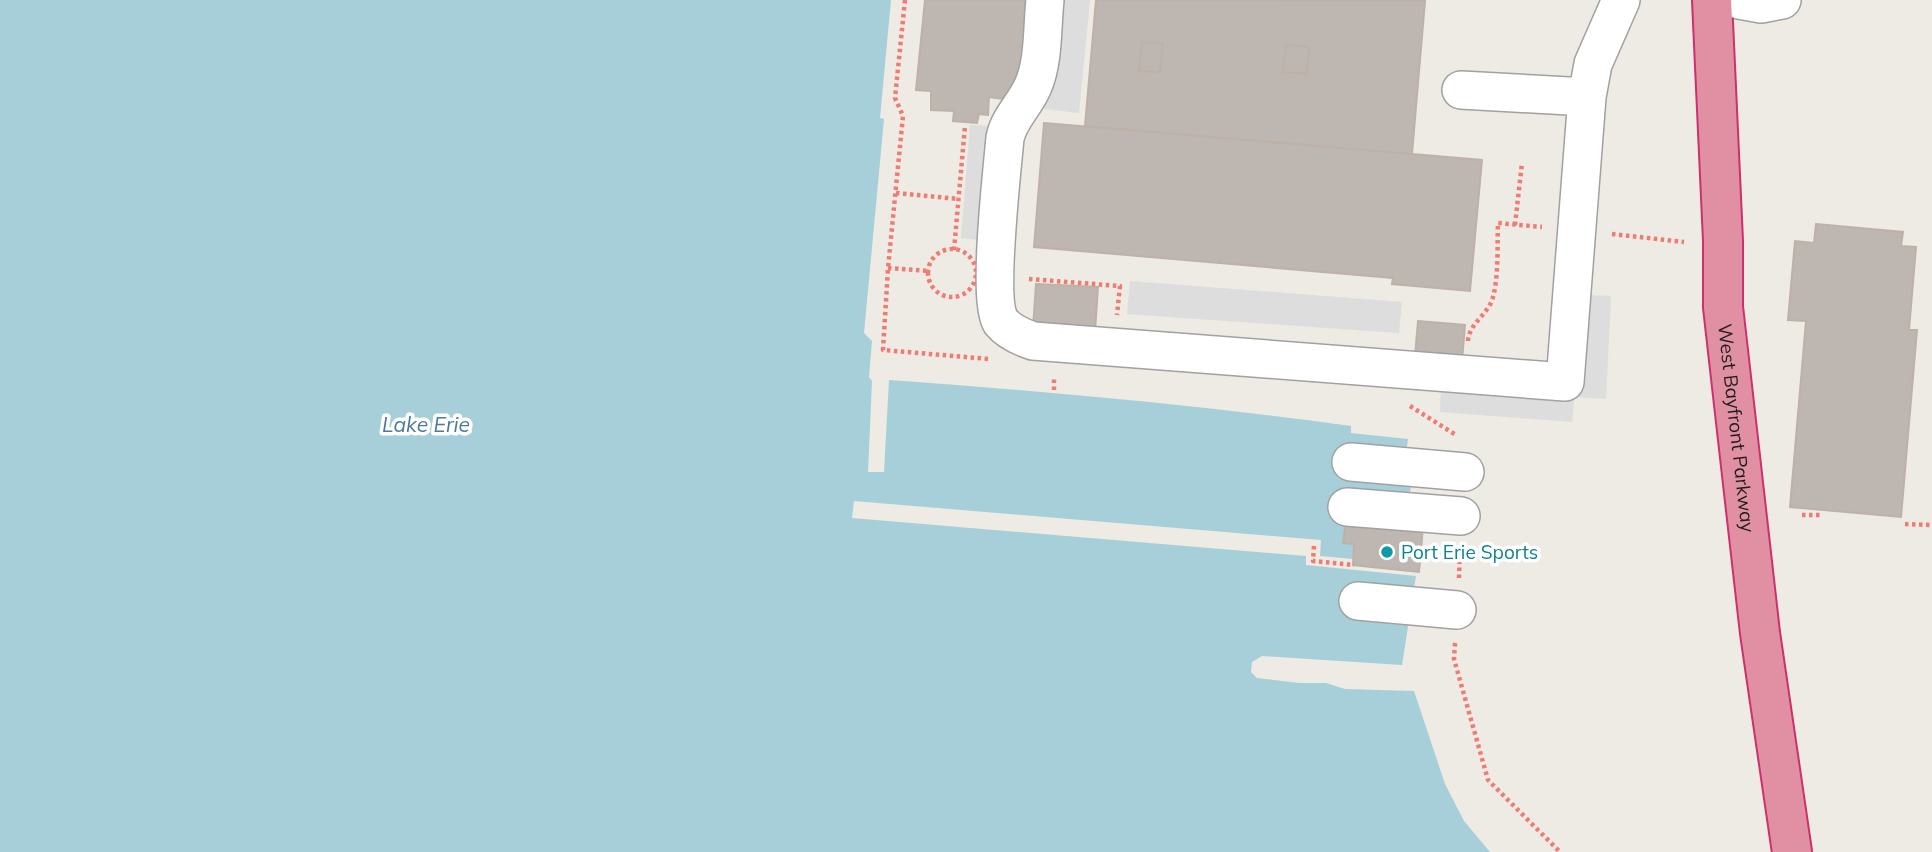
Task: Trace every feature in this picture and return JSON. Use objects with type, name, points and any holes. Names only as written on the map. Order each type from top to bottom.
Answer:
[{"type":"highway","name":"West Bayfront Parkway","points":[[1712,0],[1723,241],[1723,307],[1760,633],[1792,852]]},
{"type":"street","points":[[1045,0],[1037,76],[1027,99],[1007,127],[1005,138],[994,287],[1000,321],[1018,336],[1033,341],[1565,382],[1587,97],[1593,64],[1621,0]]},
{"type":"street","points":[[1739,0],[1761,4],[1782,0]]},
{"type":"street","points":[[1461,90],[1587,97]]},
{"type":"street","points":[[1351,462],[1465,472]]},
{"type":"street","points":[[1347,507],[1461,516]]},
{"type":"street","points":[[1357,601],[1457,610]]},
{"type":"path","points":[[905,0],[895,98],[903,116],[883,350],[1002,360]]},
{"type":"path","points":[[954,250],[965,126]]},
{"type":"path","points":[[1514,225],[1522,163]]},
{"type":"path","points":[[896,193],[959,199]]},
{"type":"path","points":[[1466,351],[1468,333],[1486,311],[1493,296],[1498,223],[1550,227]]},
{"type":"path","points":[[1609,233],[1684,242]]},
{"type":"path","points":[[954,250],[969,256],[975,265],[976,275],[973,286],[955,297],[935,291],[929,282],[928,271],[931,261],[939,253],[954,250]]},
{"type":"path","points":[[888,268],[928,271]]},
{"type":"path","points":[[1024,279],[1120,286],[1117,320]]},
{"type":"path","points":[[1403,401],[1468,442],[1465,472]]},
{"type":"path","points":[[1801,515],[1821,515]]},
{"type":"path","points":[[1461,516],[1454,659],[1488,780],[1560,852]]},
{"type":"path","points":[[1905,524],[1932,525]]},
{"type":"shaded area","points":[[1055,0],[1090,0],[1079,113],[1044,109]]},
{"type":"shaded area","points":[[970,125],[998,126],[988,241],[961,238]]},
{"type":"shaded area","points":[[1130,281],[1402,302],[1399,333],[1127,314]]},
{"type":"shaded area","points":[[1587,295],[1611,296],[1606,399],[1578,397]]},
{"type":"shaded area","points":[[1441,383],[1575,392],[1572,422],[1440,412]]},
{"type":"water","name":"Lake Erie","points":[[0,0],[891,0],[880,118],[884,119],[864,333],[872,341],[868,472],[884,472],[889,380],[1121,399],[1351,426],[1351,433],[1408,439],[1405,462],[1413,472],[1408,507],[1346,520],[1343,543],[1354,544],[1353,559],[1320,556],[1321,540],[854,501],[852,518],[1306,556],[1306,565],[1416,576],[1402,665],[1262,656],[1252,662],[1251,672],[1257,678],[1326,683],[1345,689],[1414,691],[1445,784],[1464,821],[1490,852],[0,852]]},
{"type":"building","points":[[925,0],[1026,0],[1025,22],[1031,23],[1018,101],[989,97],[988,115],[979,114],[977,123],[953,121],[954,111],[931,110],[931,91],[916,90]]},
{"type":"building","points":[[1096,0],[1425,1],[1412,154],[1085,126]]},
{"type":"building","points":[[1142,42],[1163,44],[1160,72],[1139,71]]},
{"type":"building","points":[[1286,45],[1309,47],[1307,74],[1283,72]]},
{"type":"building","points":[[1044,123],[1482,160],[1470,291],[1392,284],[1393,278],[1034,247]]},
{"type":"building","points":[[1816,224],[1903,232],[1901,246],[1916,247],[1909,330],[1917,330],[1901,517],[1790,507],[1806,321],[1788,320],[1795,241],[1814,243]]},
{"type":"building","points":[[1036,284],[1098,287],[1095,332],[1033,328]]},
{"type":"building","points":[[1418,321],[1465,325],[1462,361],[1415,356]]},
{"type":"building","name":"Port Erie Sports","points":[[1346,520],[1423,527],[1419,572],[1353,565],[1354,544],[1343,543]]},
{"type":"place","name":"Port Erie Sports","points":[[1387,552]]}]
